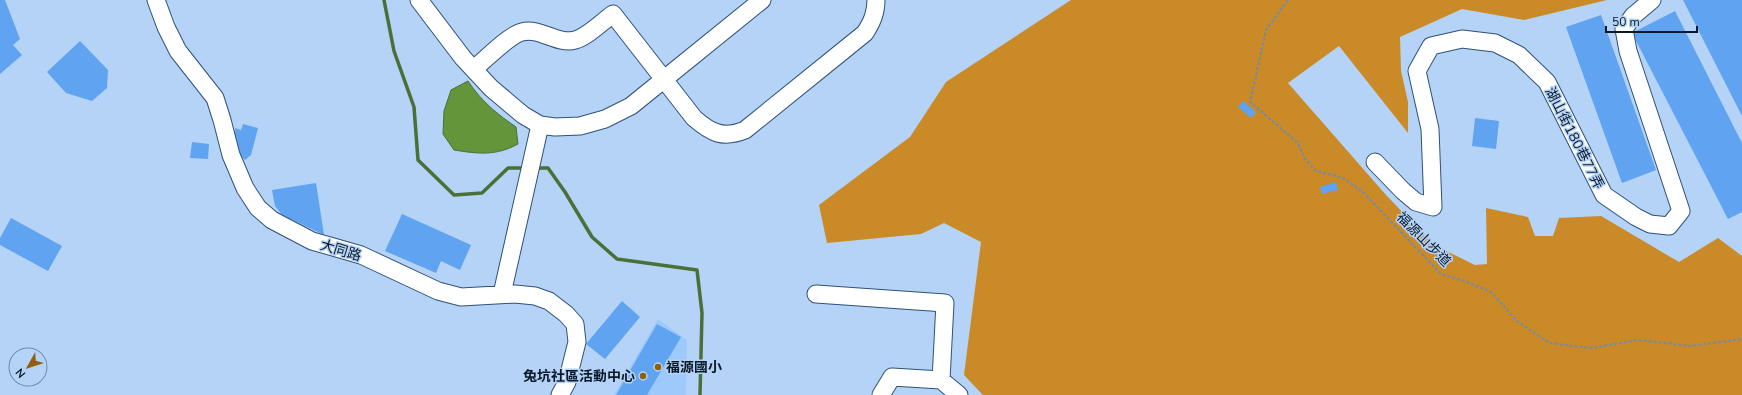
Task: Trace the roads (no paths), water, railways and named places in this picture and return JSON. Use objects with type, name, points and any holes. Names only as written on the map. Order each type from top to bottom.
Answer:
[{"type":"street","name":"大同路","points":[[156,0],[166,27],[178,51],[215,98],[231,156],[245,188],[258,208],[272,220],[312,241],[361,255],[438,291],[461,298],[515,294],[535,296],[549,301],[566,314],[575,324],[577,342],[573,364],[567,382],[560,395]]},
{"type":"street","points":[[419,0],[491,88],[523,115],[540,125],[555,127],[580,126],[605,119],[631,106],[762,0]]},
{"type":"street","points":[[474,69],[514,34],[533,31],[566,40],[575,40],[583,37],[613,14],[694,118],[704,127],[715,133],[725,135],[737,133],[751,125],[865,33],[872,22],[876,9],[876,0]]},
{"type":"street","name":"湖山街180巷77弄","points":[[1375,162],[1403,191],[1416,202],[1433,207],[1430,129],[1417,71],[1432,46],[1462,39],[1495,43],[1519,55],[1547,82],[1604,195],[1636,217],[1650,224],[1669,226],[1681,211],[1628,51],[1624,29],[1633,16],[1652,0]]},
{"type":"street","points":[[502,294],[540,125]]},
{"type":"street","points":[[816,294],[944,303],[941,380]]},
{"type":"street","points":[[881,395],[892,377],[941,380],[959,395]]},
{"type":"waterway","points":[[384,0],[394,51],[414,107],[418,160],[454,195],[482,193],[508,168],[526,168]]},
{"type":"waterway","points":[[536,168],[548,168],[565,192],[592,237],[617,259],[697,270],[702,313],[700,395]]},
{"type":"place","name":"福源國小","points":[[658,367]]},
{"type":"place","name":"兔坑社區活動中心","points":[[643,376]]}]
